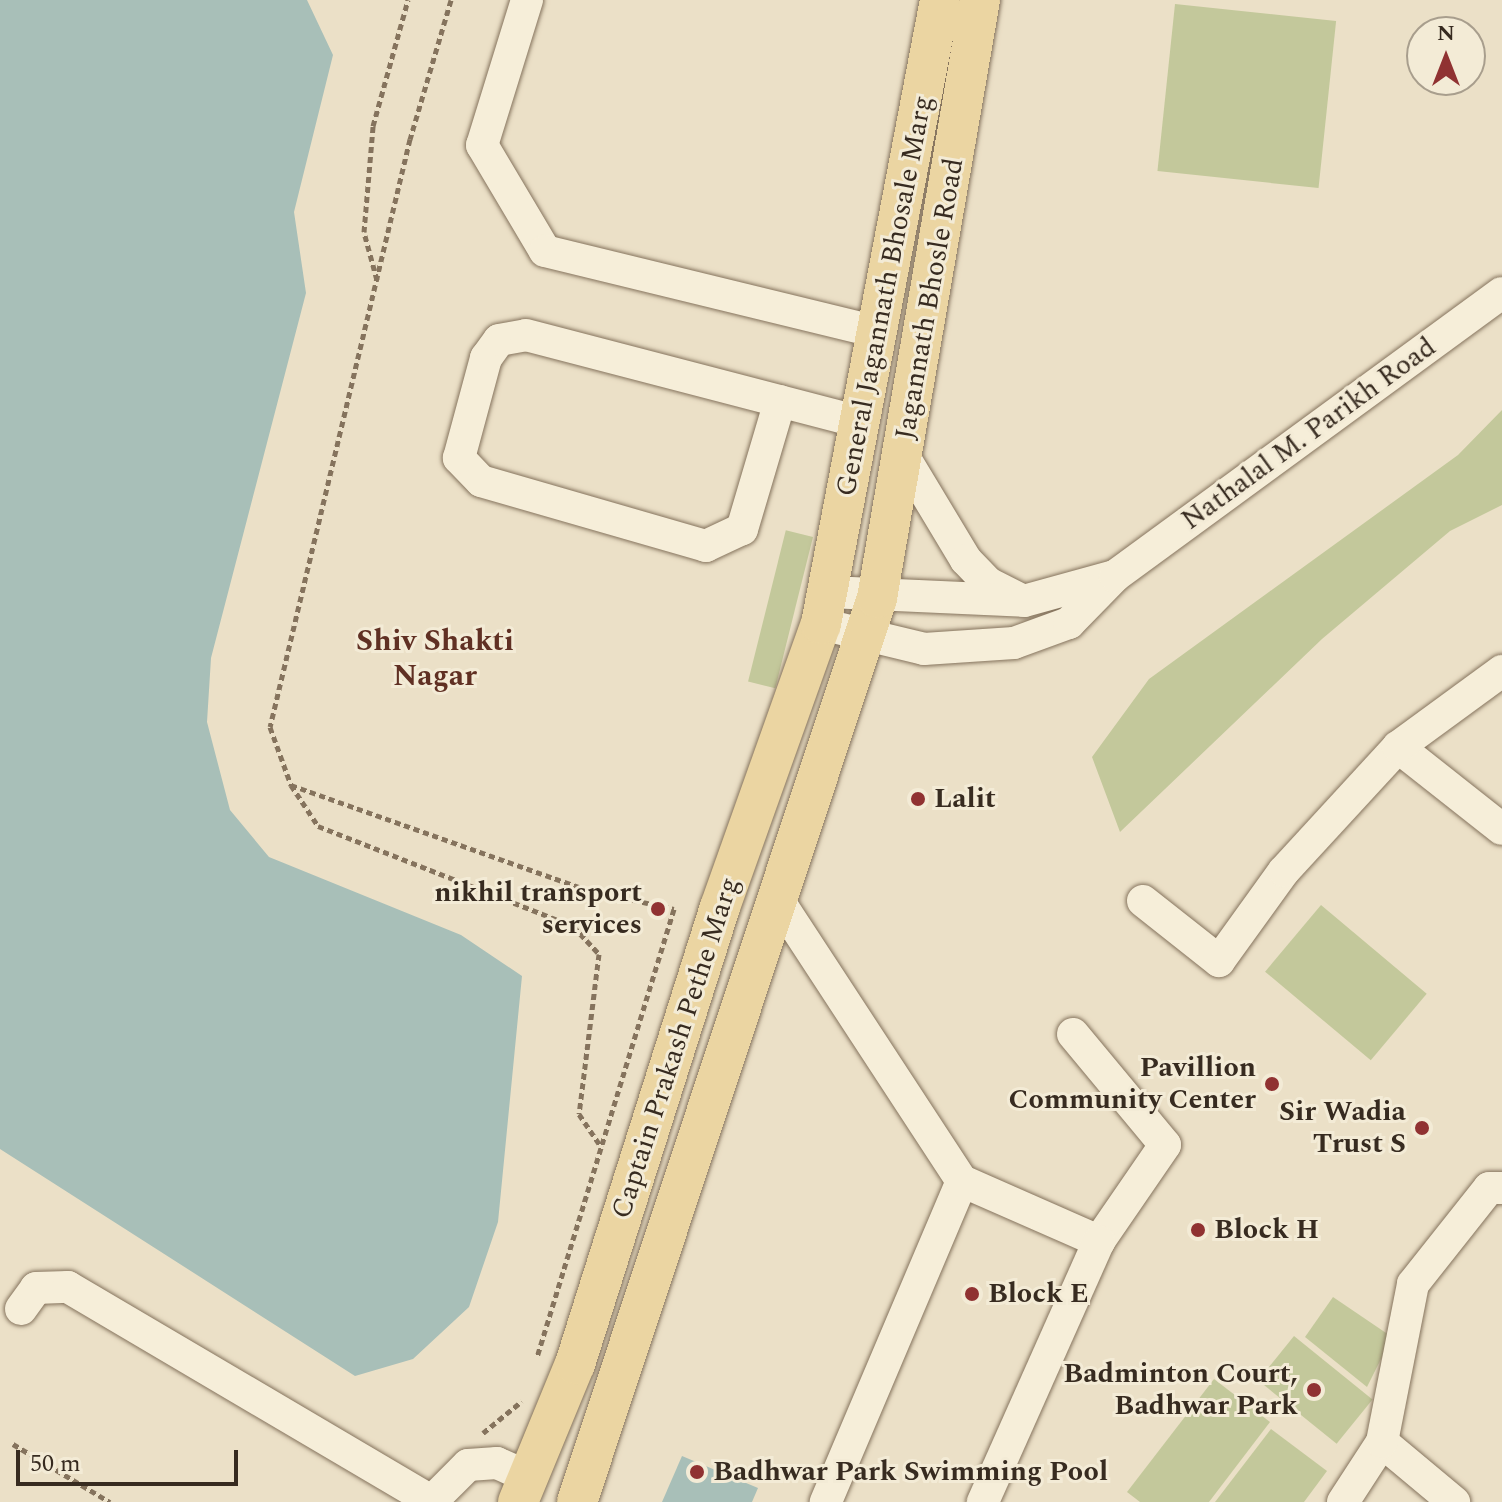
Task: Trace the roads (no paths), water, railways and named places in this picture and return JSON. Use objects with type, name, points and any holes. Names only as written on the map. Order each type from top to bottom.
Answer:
[{"type":"main road","name":"General Jagannath Bhosale Marg","points":[[825,608],[940,0]]},
{"type":"main road","name":"Jagannath Bhosle Road","points":[[877,598],[904,457],[980,0]]},
{"type":"main road","name":"Captain Prakash Pethe Marg","points":[[577,1502],[877,598]]},
{"type":"main road","name":"Captain Prakash Pethe Marg","points":[[523,1490],[575,1364],[720,907],[825,608]]},
{"type":"street","points":[[527,0],[482,145],[545,251],[878,332]]},
{"type":"street","name":"Nathalal M. Parikh Road","points":[[825,608],[866,638],[924,649],[991,645],[1069,623],[1115,576],[1502,293]]},
{"type":"street","points":[[780,401],[742,529],[706,546],[481,481],[459,458],[486,358],[499,340],[526,335],[861,422]]},
{"type":"street","points":[[904,457],[966,560],[988,583],[1024,601]]},
{"type":"street","name":"Nathalal M. Parikh Road","points":[[825,608],[877,598],[1024,601],[1115,576]]},
{"type":"street","points":[[986,602],[991,645]]},
{"type":"street","points":[[1143,901],[1219,961],[1284,871],[1398,747],[1502,671]]},
{"type":"street","points":[[1398,747],[1502,829]]},
{"type":"street","points":[[778,900],[962,1181],[1099,1241]]},
{"type":"street","points":[[983,1502],[1099,1241],[1165,1145],[1073,1034]]},
{"type":"street","points":[[826,1502],[962,1181]]},
{"type":"street","points":[[1343,1502],[1382,1442],[1413,1284],[1489,1188],[1502,1188]]},
{"type":"street","points":[[21,1309],[36,1288],[68,1287],[432,1501],[468,1465],[497,1463],[523,1490]]},
{"type":"street","points":[[1382,1442],[1454,1502]]},
{"type":"water","points":[[0,0],[307,0],[333,55],[294,212],[306,293],[211,658],[207,722],[230,810],[269,857],[461,935],[522,976],[498,1222],[469,1307],[413,1359],[355,1376],[0,1149]]},
{"type":"water","name":"Badhwar Park Swimming Pool","points":[[682,1456],[758,1488],[752,1502],[662,1502]]},
{"type":"place","name":"Lalit","points":[[918,799]]},
{"type":"place","name":"nikhil transport services","points":[[658,909]]},
{"type":"place","name":"Pavillion Community Center","points":[[1272,1084]]},
{"type":"place","name":"Sir Wadia Trust S","points":[[1422,1128]]},
{"type":"place","name":"Block H","points":[[1198,1230]]},
{"type":"place","name":"Block E","points":[[972,1294]]},
{"type":"place","name":"Badminton Court, Badhwar Park","points":[[1314,1390]]},
{"type":"place","name":"Badhwar Park Swimming Pool","points":[[697,1472]]},
{"type":"district","name":"Shiv Shakti Nagar","points":[[435,658]]}]
